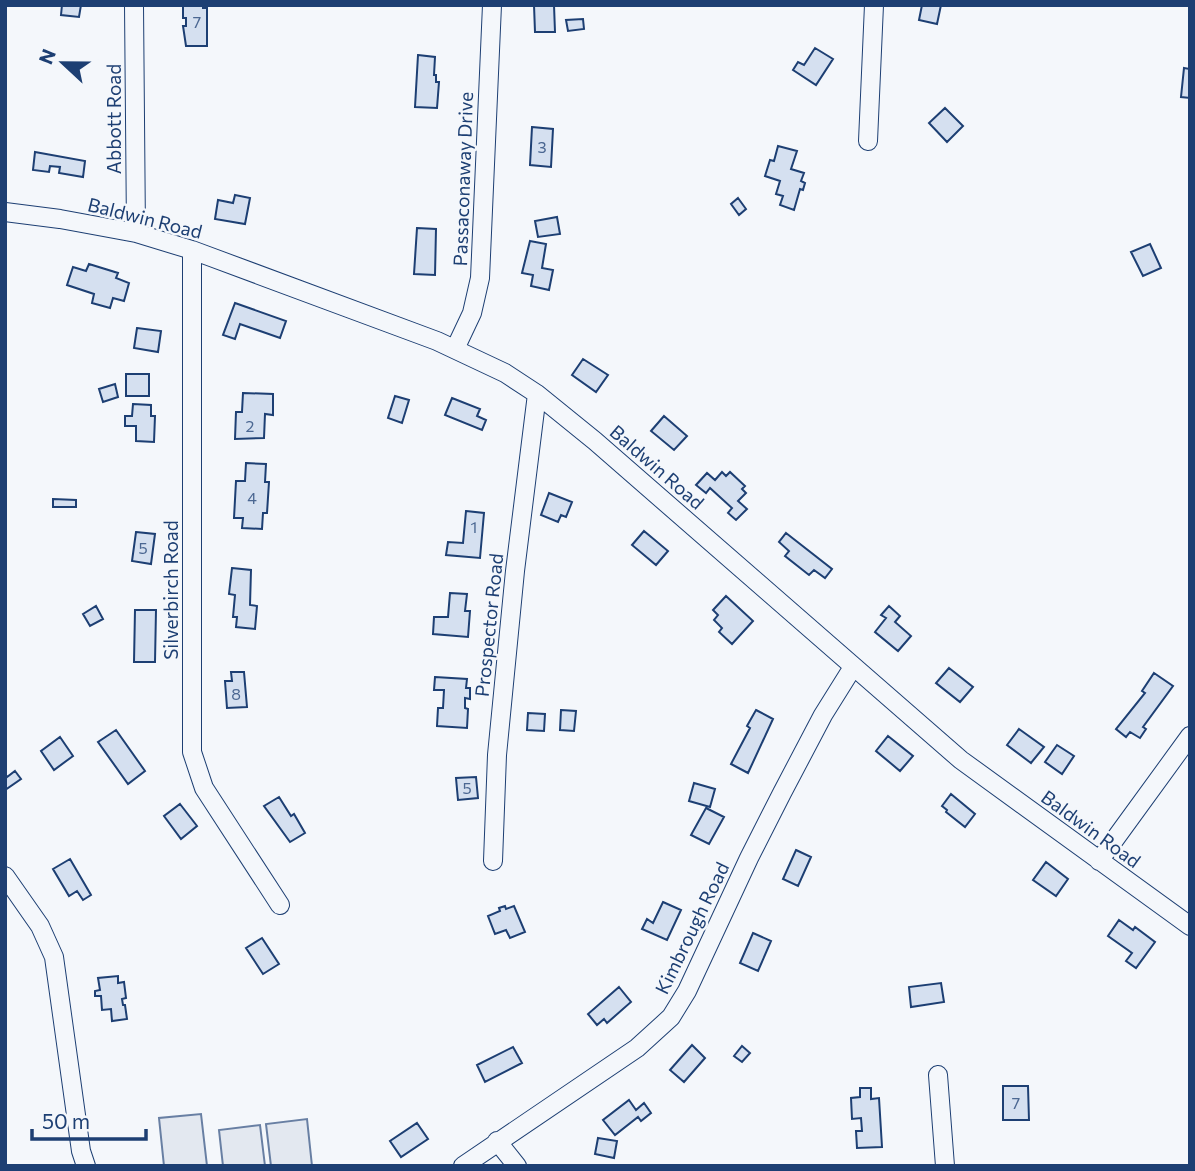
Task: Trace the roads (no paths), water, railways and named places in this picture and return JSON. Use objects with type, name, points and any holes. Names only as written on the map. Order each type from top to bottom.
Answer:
[{"type":"street","name":"Abbott Road","points":[[134,5],[136,233]]},
{"type":"street","name":"Passaconaway Drive","points":[[455,349],[476,301],[480,278],[492,5]]},
{"type":"street","points":[[868,141],[874,5]]},
{"type":"street","name":"Baldwin Road","points":[[5,212],[136,233],[192,250],[455,349],[505,373],[537,394],[621,463],[961,760],[1190,926]]},
{"type":"street","name":"Silverbirch Road","points":[[192,250],[192,752],[204,789],[280,905]]},
{"type":"street","name":"Prospector Road","points":[[493,861],[496,755],[537,394]]},
{"type":"street","name":"Kimbrough Road","points":[[463,1166],[644,1044],[676,1011],[765,824],[823,715],[853,667]]},
{"type":"street","points":[[1099,861],[1190,736]]},
{"type":"street","points":[[6,879],[40,926],[54,957],[81,1150],[86,1166]]},
{"type":"street","points":[[938,1075],[945,1166]]},
{"type":"street","points":[[497,1141],[517,1166]]}]
